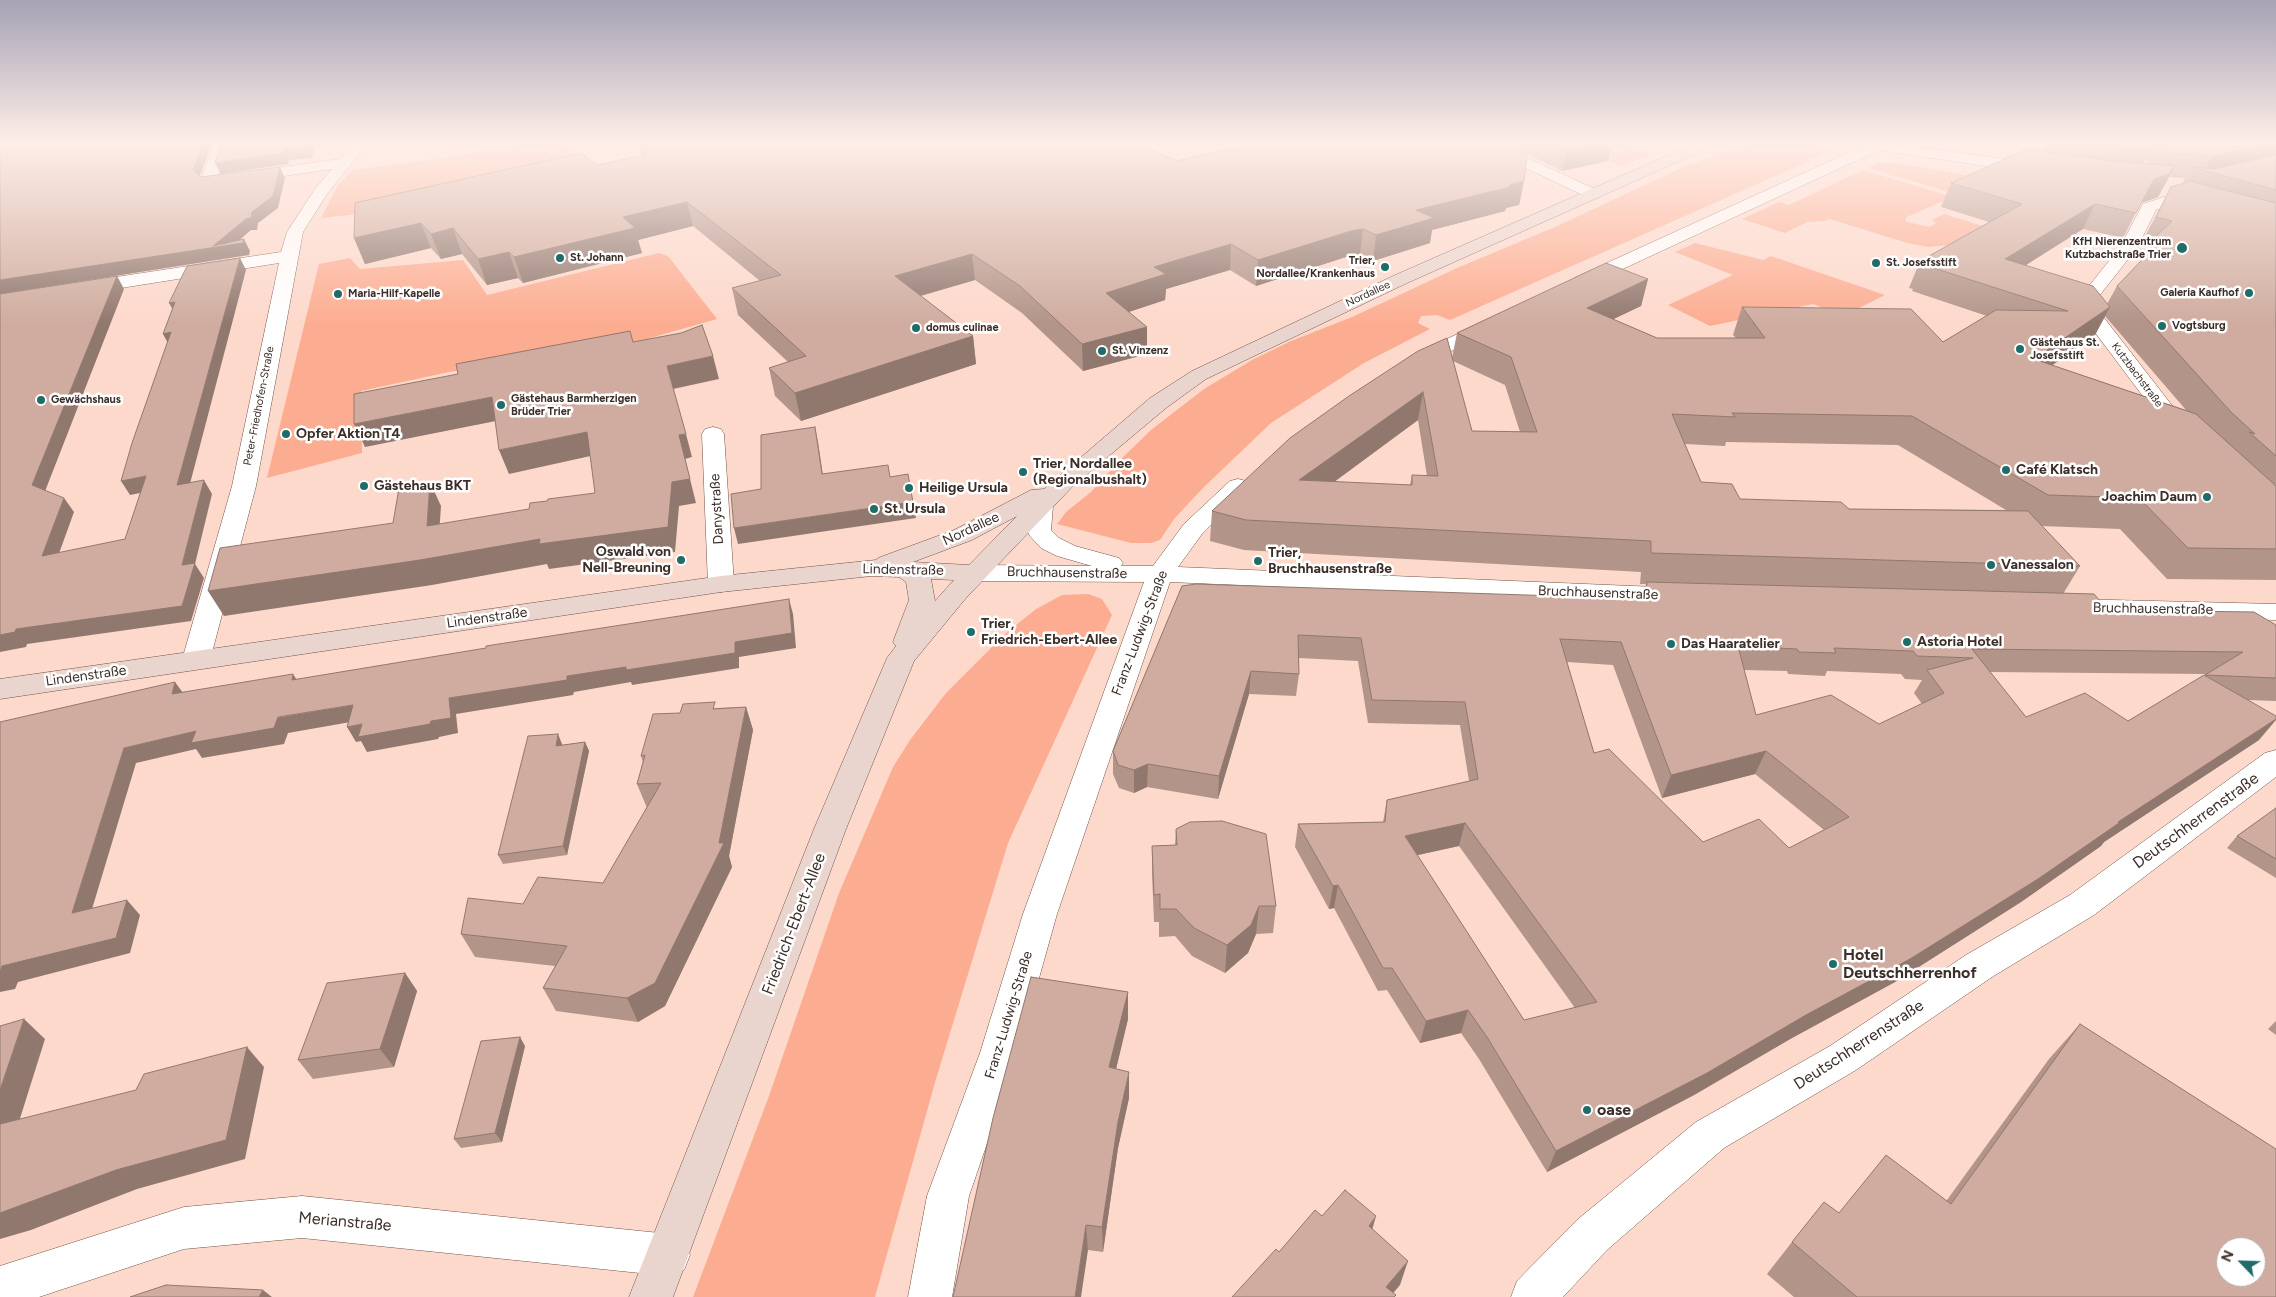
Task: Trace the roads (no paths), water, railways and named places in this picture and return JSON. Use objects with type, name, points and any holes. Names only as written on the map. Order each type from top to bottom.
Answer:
[{"type":"main road","name":"Nordallee","points":[[975,572],[1065,481],[1158,403],[1199,375],[1399,280],[1572,204]]},
{"type":"main road","name":"Nordallee","points":[[872,568],[963,535],[1065,481]]},
{"type":"main road","name":"Lindenstraße","points":[[0,689],[721,584],[872,568],[975,572]]},
{"type":"main road","points":[[901,658],[922,600],[918,579],[904,569]]},
{"type":"main road","name":"Friedrich-Ebert-Allee","points":[[651,1297],[669,1255],[830,829],[901,658],[975,572]]},
{"type":"street","name":"Peter-Friedhofen-Straße","points":[[196,660],[244,486],[289,256],[296,232],[315,204]]},
{"type":"street","points":[[1560,291],[1743,204]]},
{"type":"street","name":"Kutzbachstraße","points":[[2157,204],[2149,207],[2130,245],[2090,297],[2089,311],[2177,427],[2191,440]]},
{"type":"street","points":[[67,290],[289,256]]},
{"type":"street","points":[[1400,370],[1509,316]]},
{"type":"street","name":"Danystraße","points":[[713,434],[721,584]]},
{"type":"street","name":"Franz-Ludwig-Straße","points":[[930,1297],[948,1196],[999,1053],[1040,914],[1160,574],[1193,529],[1250,475]]},
{"type":"street","name":"Bruchhausenstraße","points":[[1041,506],[1039,531],[1050,543],[1088,559],[1160,574]]},
{"type":"street","name":"Bruchhausenstraße","points":[[975,572],[1160,574],[1708,597]]},
{"type":"street","name":"Bruchhausenstraße","points":[[2046,606],[2276,612]]},
{"type":"street","name":"Deutschherrenstraße","points":[[1532,1297],[1592,1235],[1710,1135],[1843,1058],[1979,966],[2082,904],[2276,761]]},
{"type":"street","name":"Merianstraße","points":[[0,1288],[184,1228],[302,1216],[669,1255]]},
{"type":"place","name":"KfH Nierenzentrum Kutzbachstraße Trier","points":[[2182,248]]},
{"type":"place","name":"St. Johann","points":[[560,258]]},
{"type":"place","name":"St. Josefsstift","points":[[1876,263]]},
{"type":"place","name":"Trier, Nordallee/Krankenhaus","points":[[1385,267]]},
{"type":"place","name":"Galeria Kaufhof","points":[[2249,293]]},
{"type":"place","name":"Maria-Hilf-Kapelle","points":[[338,294]]},
{"type":"place","name":"Vogtsburg","points":[[2162,326]]},
{"type":"place","name":"domus culinae","points":[[916,328]]},
{"type":"place","name":"Gästehaus St. Josefsstift","points":[[2020,349]]},
{"type":"place","name":"St. Vinzenz","points":[[1102,351]]},
{"type":"place","name":"Gewächshaus","points":[[41,400]]},
{"type":"place","name":"Gästehaus Barmherzigen Brüder Trier","points":[[501,405]]},
{"type":"place","name":"Opfer Aktion T4","points":[[286,434]]},
{"type":"place","name":"Café Klatsch","points":[[2006,470]]},
{"type":"place","name":"Trier, Nordallee (Regionalbushalt)","points":[[1023,472]]},
{"type":"place","name":"Gästehaus BKT","points":[[364,486]]},
{"type":"place","name":"Heilige Ursula","points":[[909,488]]},
{"type":"place","name":"Joachim Daum","points":[[2207,497]]},
{"type":"place","name":"St. Ursula","points":[[874,509]]},
{"type":"place","name":"Oswald von Nell-Breuning","points":[[681,560]]},
{"type":"place","name":"Trier, Bruchhausenstraße","points":[[1258,561]]},
{"type":"place","name":"Vanessalon","points":[[1991,565]]},
{"type":"place","name":"Trier, Friedrich-Ebert-Allee","points":[[971,632]]},
{"type":"place","name":"Astoria Hotel","points":[[1907,642]]},
{"type":"place","name":"Das Haaratelier","points":[[1671,644]]},
{"type":"place","name":"Hotel Deutschherrenhof","points":[[1833,964]]},
{"type":"place","name":"oase","points":[[1587,1110]]}]
